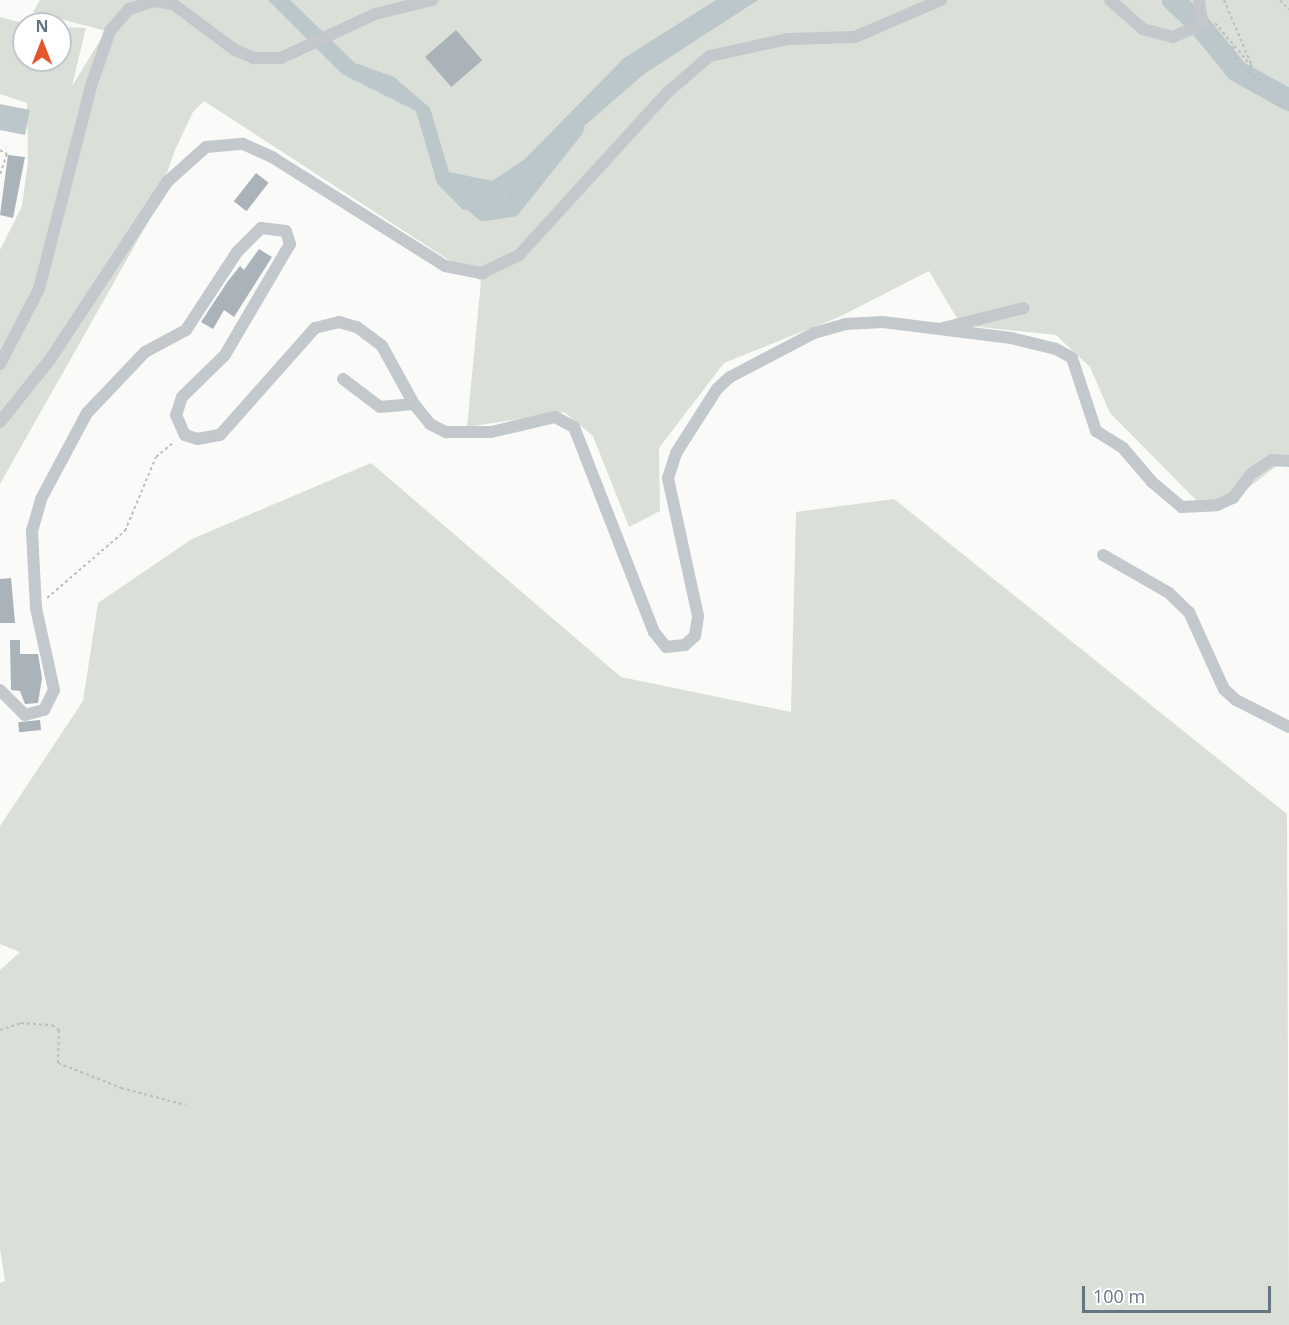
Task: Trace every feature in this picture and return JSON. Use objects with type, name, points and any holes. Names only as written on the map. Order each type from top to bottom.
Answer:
[{"type":"street","points":[[0,363],[39,289],[91,86],[110,31],[129,9],[154,1],[173,4],[235,50],[254,58],[281,58],[375,14],[432,0]]},
{"type":"street","points":[[0,422],[51,358],[167,182],[206,147],[243,144],[272,157],[445,266],[482,273],[519,255],[669,91],[710,56],[788,39],[855,37],[941,0]]},
{"type":"street","points":[[1110,0],[1143,29],[1173,37],[1202,24],[1200,3]]},
{"type":"street","points":[[0,690],[25,714],[44,710],[52,696],[55,679],[36,608],[34,515],[87,413],[145,352],[186,330],[218,286],[237,252],[261,228],[286,231],[290,244],[250,305],[225,355],[182,398],[176,415],[185,435],[197,439],[220,435],[305,336],[326,324],[339,322],[369,333],[397,369],[414,404],[430,424],[446,432],[490,432],[555,417],[574,427],[654,632],[666,646],[677,648],[695,636],[698,616],[668,478],[676,453],[717,389],[757,362],[814,333],[846,324],[883,322],[1011,338],[1056,349],[1071,358],[1096,431],[1123,448],[1152,482],[1182,507],[1217,505],[1233,498],[1252,473],[1272,460],[1289,461]]},
{"type":"street","points":[[939,329],[1024,308]]},
{"type":"street","points":[[343,379],[380,407],[414,404]]},
{"type":"street","points":[[1103,555],[1169,593],[1190,612],[1224,689],[1236,700],[1289,727]]},
{"type":"path","points":[[1200,3],[1253,68],[1224,0]]},
{"type":"path","points":[[1280,0],[1289,10]]},
{"type":"path","points":[[1230,42],[1239,65],[1267,85]]},
{"type":"path","points":[[0,150],[6,152],[0,174]]},
{"type":"path","points":[[36,608],[125,531],[156,457],[185,435]]},
{"type":"path","points":[[0,1030],[21,1023],[52,1025],[59,1030],[58,1063],[121,1088],[186,1105]]},
{"type":"shaded area","points":[[40,0],[1289,0],[1289,465],[1275,467],[1228,504],[1200,504],[1110,413],[1090,367],[1056,335],[961,325],[929,271],[841,316],[724,363],[659,448],[660,511],[629,527],[593,436],[564,412],[467,427],[481,281],[204,101],[193,112],[175,150],[152,215],[0,484],[0,250],[22,206],[28,161],[27,103],[0,94],[0,17],[12,20],[12,72],[72,72],[72,27],[86,28],[72,86],[106,31],[72,22],[72,12],[33,12]]},
{"type":"shaded area","points":[[268,0],[290,0],[355,63],[394,77],[430,108],[449,172],[492,181],[525,159],[624,58],[716,0],[758,0],[644,74],[498,201],[463,210],[437,183],[416,111],[342,74]]},
{"type":"shaded area","points":[[0,104],[30,110],[25,135],[0,130]]},
{"type":"shaded area","points":[[371,463],[621,677],[791,712],[796,512],[894,499],[1287,814],[1289,1325],[0,1325],[0,1283],[5,1281],[0,1249],[0,970],[20,952],[0,944],[0,826],[83,701],[98,603],[192,539]]},
{"type":"building","points":[[456,30],[482,60],[451,87],[425,57]]},
{"type":"building","points":[[8,155],[25,157],[13,218],[0,215]]},
{"type":"building","points":[[256,173],[269,183],[246,211],[234,201]]},
{"type":"building","points":[[259,249],[272,257],[234,317],[224,310],[213,329],[201,322],[228,281],[240,266],[244,270]]},
{"type":"building","points":[[11,578],[15,623],[0,623],[0,579]]},
{"type":"building","points":[[10,640],[20,640],[20,654],[38,654],[42,678],[38,703],[25,704],[20,691],[11,690]]},
{"type":"building","points":[[40,720],[41,730],[19,732],[18,722]]},
{"type":"waterway","points":[[1173,0],[1197,22],[1237,71],[1289,100]]},
{"type":"waterway","points":[[455,186],[485,210],[511,206],[573,128]]}]
